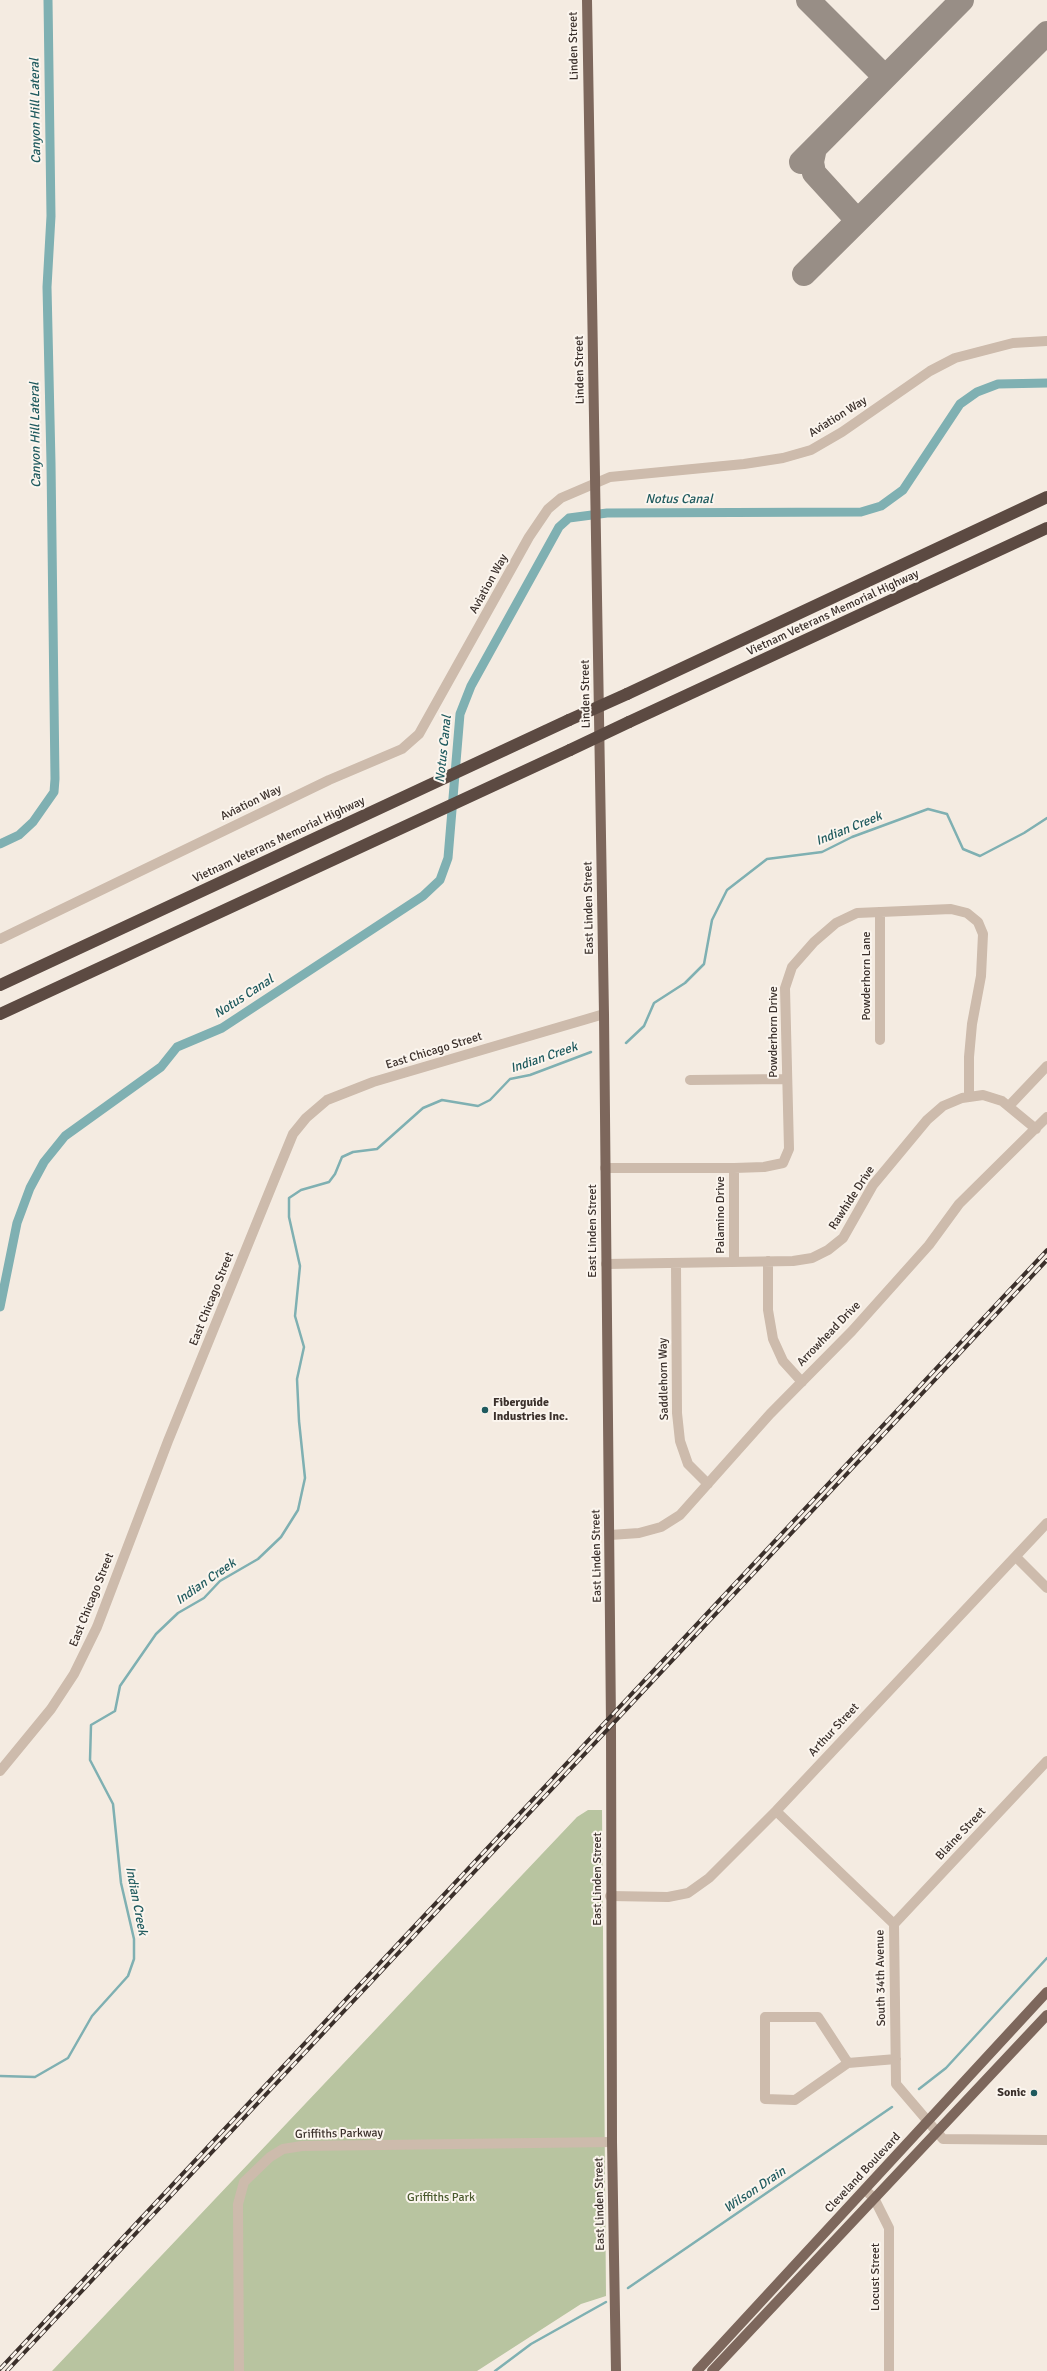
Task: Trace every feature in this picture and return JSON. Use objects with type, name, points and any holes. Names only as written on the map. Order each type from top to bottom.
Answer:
[{"type":"highway","name":"Vietnam Veterans Memorial Highway","points":[[0,985],[1047,498]]},
{"type":"highway","name":"Vietnam Veterans Memorial Highway","points":[[0,1014],[1047,528]]},
{"type":"main road","name":"Linden Street","points":[[587,0],[600,740]]},
{"type":"main road","name":"East Linden Street","points":[[600,740],[610,1535],[610,1896],[616,2371]]},
{"type":"main road","name":"Cleveland Boulevard","points":[[697,2371],[1047,1992]]},
{"type":"main road","name":"Cleveland Boulevard","points":[[712,2371],[1047,2015]]},
{"type":"street","name":"Aviation Way","points":[[0,939],[329,780],[402,749],[419,734],[437,706],[539,522],[561,498],[610,477],[744,464],[783,458],[811,450],[842,432],[930,371],[955,358],[1013,343],[1047,341]]},
{"type":"street","name":"Powderhorn Drive","points":[[605,1168],[734,1168],[764,1166],[783,1162],[789,1149],[787,1078],[788,1042],[785,988],[792,967],[814,942],[836,923],[857,912],[951,909],[968,913],[978,922],[983,934],[981,976],[972,1024],[969,1056],[969,1097]]},
{"type":"street","name":"Powderhorn Lane","points":[[880,912],[880,1040]]},
{"type":"street","name":"East Chicago Street","points":[[0,1771],[51,1710],[74,1674],[97,1627],[168,1441],[292,1137],[302,1123],[327,1100],[373,1082],[604,1014]]},
{"type":"street","points":[[1009,1106],[1047,1066]]},
{"type":"street","points":[[690,1080],[787,1078]]},
{"type":"street","name":"Rawhide Drive","points":[[606,1264],[793,1261],[812,1258],[828,1250],[843,1238],[873,1186],[927,1120],[943,1106],[969,1097],[983,1095],[1002,1100],[1036,1129]]},
{"type":"street","name":"Arrowhead Drive","points":[[610,1535],[639,1533],[661,1527],[680,1515],[802,1382],[852,1331],[929,1245],[959,1204],[1047,1117]]},
{"type":"street","name":"Palamino Drive","points":[[734,1168],[734,1262]]},
{"type":"street","points":[[768,1261],[768,1310],[773,1339],[783,1361],[802,1382]]},
{"type":"street","name":"Saddlehorn Way","points":[[676,1263],[677,1413],[680,1441],[688,1464],[708,1484]]},
{"type":"street","name":"Arthur Street","points":[[610,1896],[668,1897],[688,1893],[709,1878],[776,1811],[1047,1523]]},
{"type":"street","points":[[1016,1557],[1047,1588]]},
{"type":"street","name":"Blaine Street","points":[[894,1924],[1047,1761]]},
{"type":"street","name":"South 34th Avenue","points":[[776,1811],[894,1924],[896,2084],[936,2132]]},
{"type":"street","points":[[848,2063],[818,2016],[764,2017],[765,2099],[795,2100],[848,2063],[896,2059]]},
{"type":"street","points":[[936,2132],[943,2139],[1047,2140]]},
{"type":"street","name":"Griffiths Parkway","points":[[240,2371],[238,2204],[244,2182],[270,2157],[283,2149],[302,2146],[612,2142]]},
{"type":"street","name":"Locust Street","points":[[865,2190],[874,2198],[889,2228],[889,2371]]},
{"type":"green space","name":"Griffiths Park","points":[[588,1810],[602,1810],[606,2296],[581,2304],[477,2371],[52,2371],[577,1817]]},
{"type":"waterway","name":"Canyon Hill Lateral","points":[[0,844],[19,835],[33,822],[54,792],[55,779],[47,287],[51,216],[48,0]]},
{"type":"waterway","name":"Notus Canal","points":[[0,1307],[17,1223],[30,1188],[44,1162],[65,1136],[161,1067],[177,1047],[222,1028],[423,896],[440,880],[448,858],[460,714],[471,686],[559,527],[569,518],[607,513],[861,512],[881,506],[903,490],[960,404],[977,392],[998,384],[1047,383]]},
{"type":"waterway","name":"Indian Creek","points":[[626,1043],[644,1026],[654,1003],[685,983],[704,964],[712,920],[727,890],[767,859],[822,852],[852,837],[928,809],[947,814],[963,849],[980,856],[1024,833],[1047,818]]},
{"type":"waterway","name":"Indian Creek","points":[[0,2076],[35,2077],[68,2058],[92,2016],[128,1976],[134,1959],[134,1939],[121,1883],[113,1804],[90,1760],[91,1725],[115,1711],[120,1686],[156,1634],[178,1613],[204,1598],[220,1581],[258,1559],[281,1537],[298,1510],[305,1478],[299,1421],[297,1379],[304,1347],[295,1316],[300,1266],[289,1217],[289,1198],[301,1190],[329,1182],[335,1174],[342,1157],[353,1152],[377,1149],[423,1108],[442,1100],[478,1106],[490,1100],[510,1079],[530,1075],[591,1052]]},
{"type":"waterway","name":"Wilson Drain","points":[[919,2089],[946,2068],[1047,1958]]},
{"type":"waterway","name":"Wilson Drain","points":[[628,2288],[892,2107]]},
{"type":"waterway","name":"Wilson Drain","points":[[495,2371],[531,2344],[606,2302]]},
{"type":"taxiway","points":[[808,0],[885,77]]},
{"type":"taxiway","points":[[801,162],[962,0]]},
{"type":"taxiway","points":[[804,274],[1047,33]]},
{"type":"taxiway","points":[[815,148],[812,162],[814,173],[856,219]]},
{"type":"railway","points":[[0,2369],[1047,1250]]},
{"type":"railway","points":[[7,2371],[1047,1260]]},
{"type":"place","name":"Fiberguide Industries Inc.","points":[[485,1410]]},
{"type":"place","name":"Sonic","points":[[1034,2093]]}]
